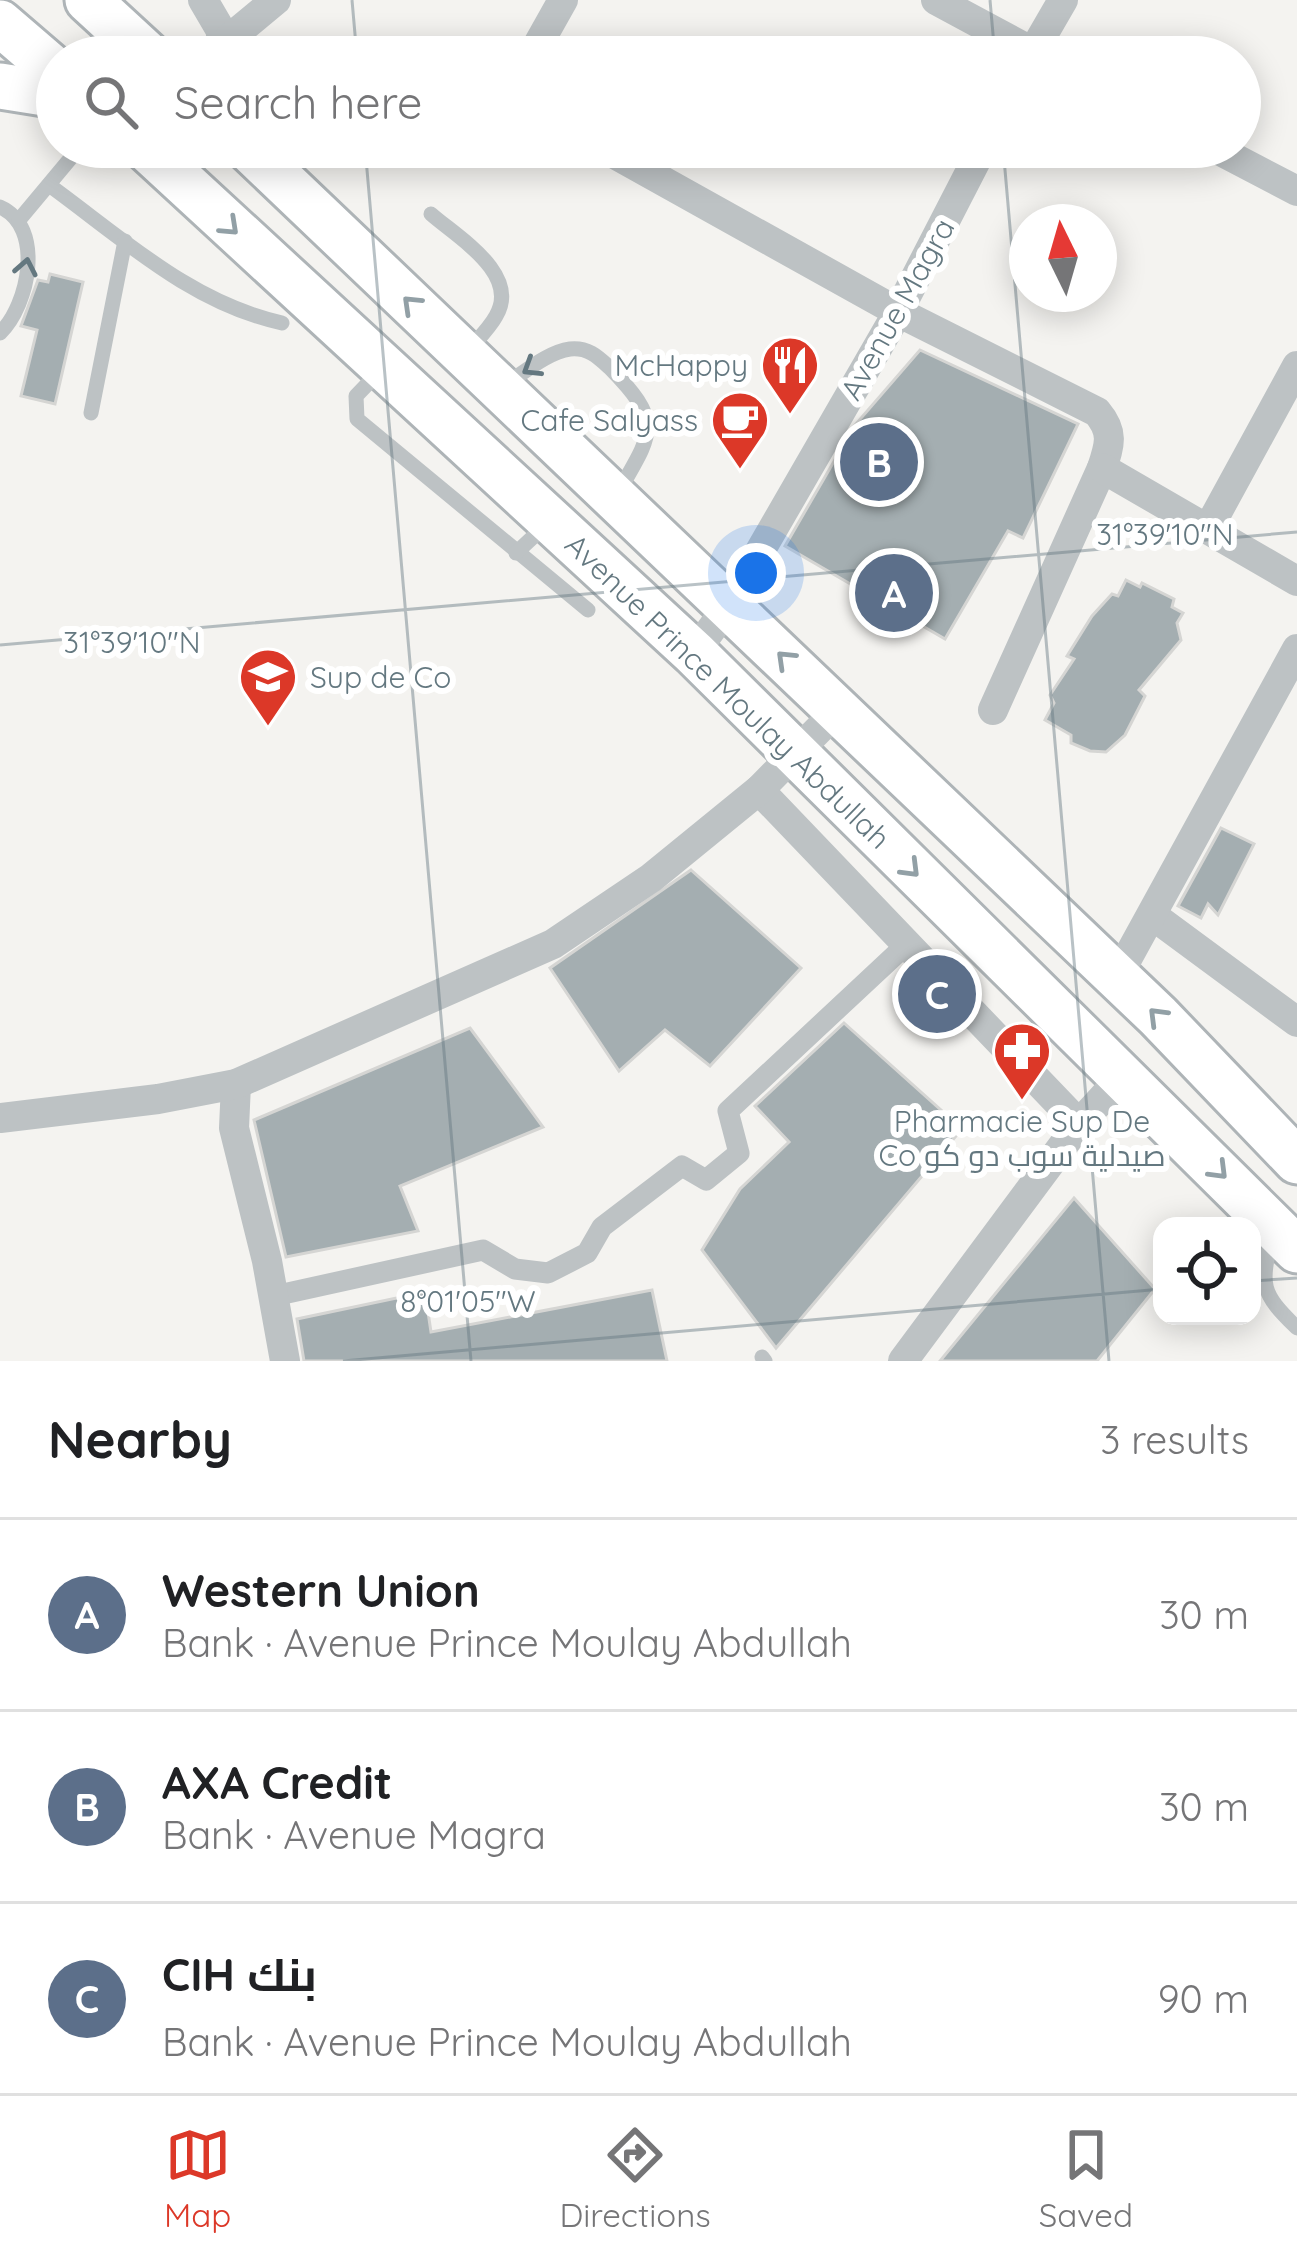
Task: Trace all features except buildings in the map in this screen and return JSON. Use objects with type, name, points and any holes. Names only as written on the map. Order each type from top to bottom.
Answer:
[{"type":"main road","points":[[88,0],[127,36]]},
{"type":"main road","points":[[0,23],[36,54]]},
{"type":"main road","points":[[0,86],[36,92]]},
{"type":"main road","name":"Avenue Prince Moulay Abdullah","points":[[168,168],[694,653],[1285,1238]]},
{"type":"main road","name":"Avenue Prince Moulay Abdullah","points":[[269,168],[1117,977],[1297,1161]]},
{"type":"street","points":[[203,0],[219,36]]},
{"type":"street","points":[[239,36],[276,0]]},
{"type":"street","points":[[543,36],[563,0]]},
{"type":"street","points":[[936,0],[1001,36]]},
{"type":"street","points":[[1045,36],[1063,0]]},
{"type":"street","points":[[640,168],[898,312],[1097,412],[1108,424],[1112,440],[1102,467],[994,710]]},
{"type":"street","name":"Avenue Magra","points":[[694,653],[729,605],[898,312],[972,168]]},
{"type":"street","points":[[1253,168],[1297,191]]},
{"type":"street","points":[[1208,529],[1297,366]]},
{"type":"street","points":[[1102,467],[1297,581]]},
{"type":"street","points":[[1117,977],[1297,649]]},
{"type":"street","points":[[0,1118],[158,1099],[236,1084],[553,944],[651,878],[759,790],[838,710]]},
{"type":"street","points":[[759,790],[1079,1124]]},
{"type":"street","points":[[274,1296],[483,1250],[515,1269],[548,1273],[587,1253],[602,1227],[682,1166],[706,1180],[739,1154],[728,1112],[948,906]]},
{"type":"street","points":[[1152,915],[1294,1010]]},
{"type":"street","points":[[903,1361],[1079,1124],[1124,1075]]},
{"type":"street","points":[[236,1084],[234,1128],[285,1361]]},
{"type":"lane","points":[[19,220],[63,168]]},
{"type":"lane","points":[[49,185],[220,305],[282,323]]},
{"type":"lane","points":[[0,207],[27,232],[28,261],[16,310],[0,333]]},
{"type":"lane","points":[[430,214],[492,268],[501,286],[498,314],[464,355]]},
{"type":"lane","points":[[91,413],[125,241]]},
{"type":"lane","points":[[499,389],[564,350],[588,350],[598,356],[638,395],[647,417],[646,439],[615,498]]},
{"type":"lane","points":[[383,368],[356,396],[357,419],[588,610]]},
{"type":"lane","points":[[516,553],[550,521]]},
{"type":"lane","points":[[1285,1238],[1262,1282],[1270,1301],[1297,1328]]},
{"type":"place","name":"McHappy","points":[[790,416]]},
{"type":"place","name":"AXA Credit","points":[[879,462]]},
{"type":"place","name":"Cafe Salyass","points":[[740,471]]},
{"type":"place","name":"Western Union","points":[[894,593]]},
{"type":"place","name":"Sup de Co","points":[[268,728]]},
{"type":"place","name":"CIH بنك","points":[[937,994]]},
{"type":"place","name":"Pharmacie Sup De Co صيدلية سوب دو كو","points":[[1022,1102]]}]
